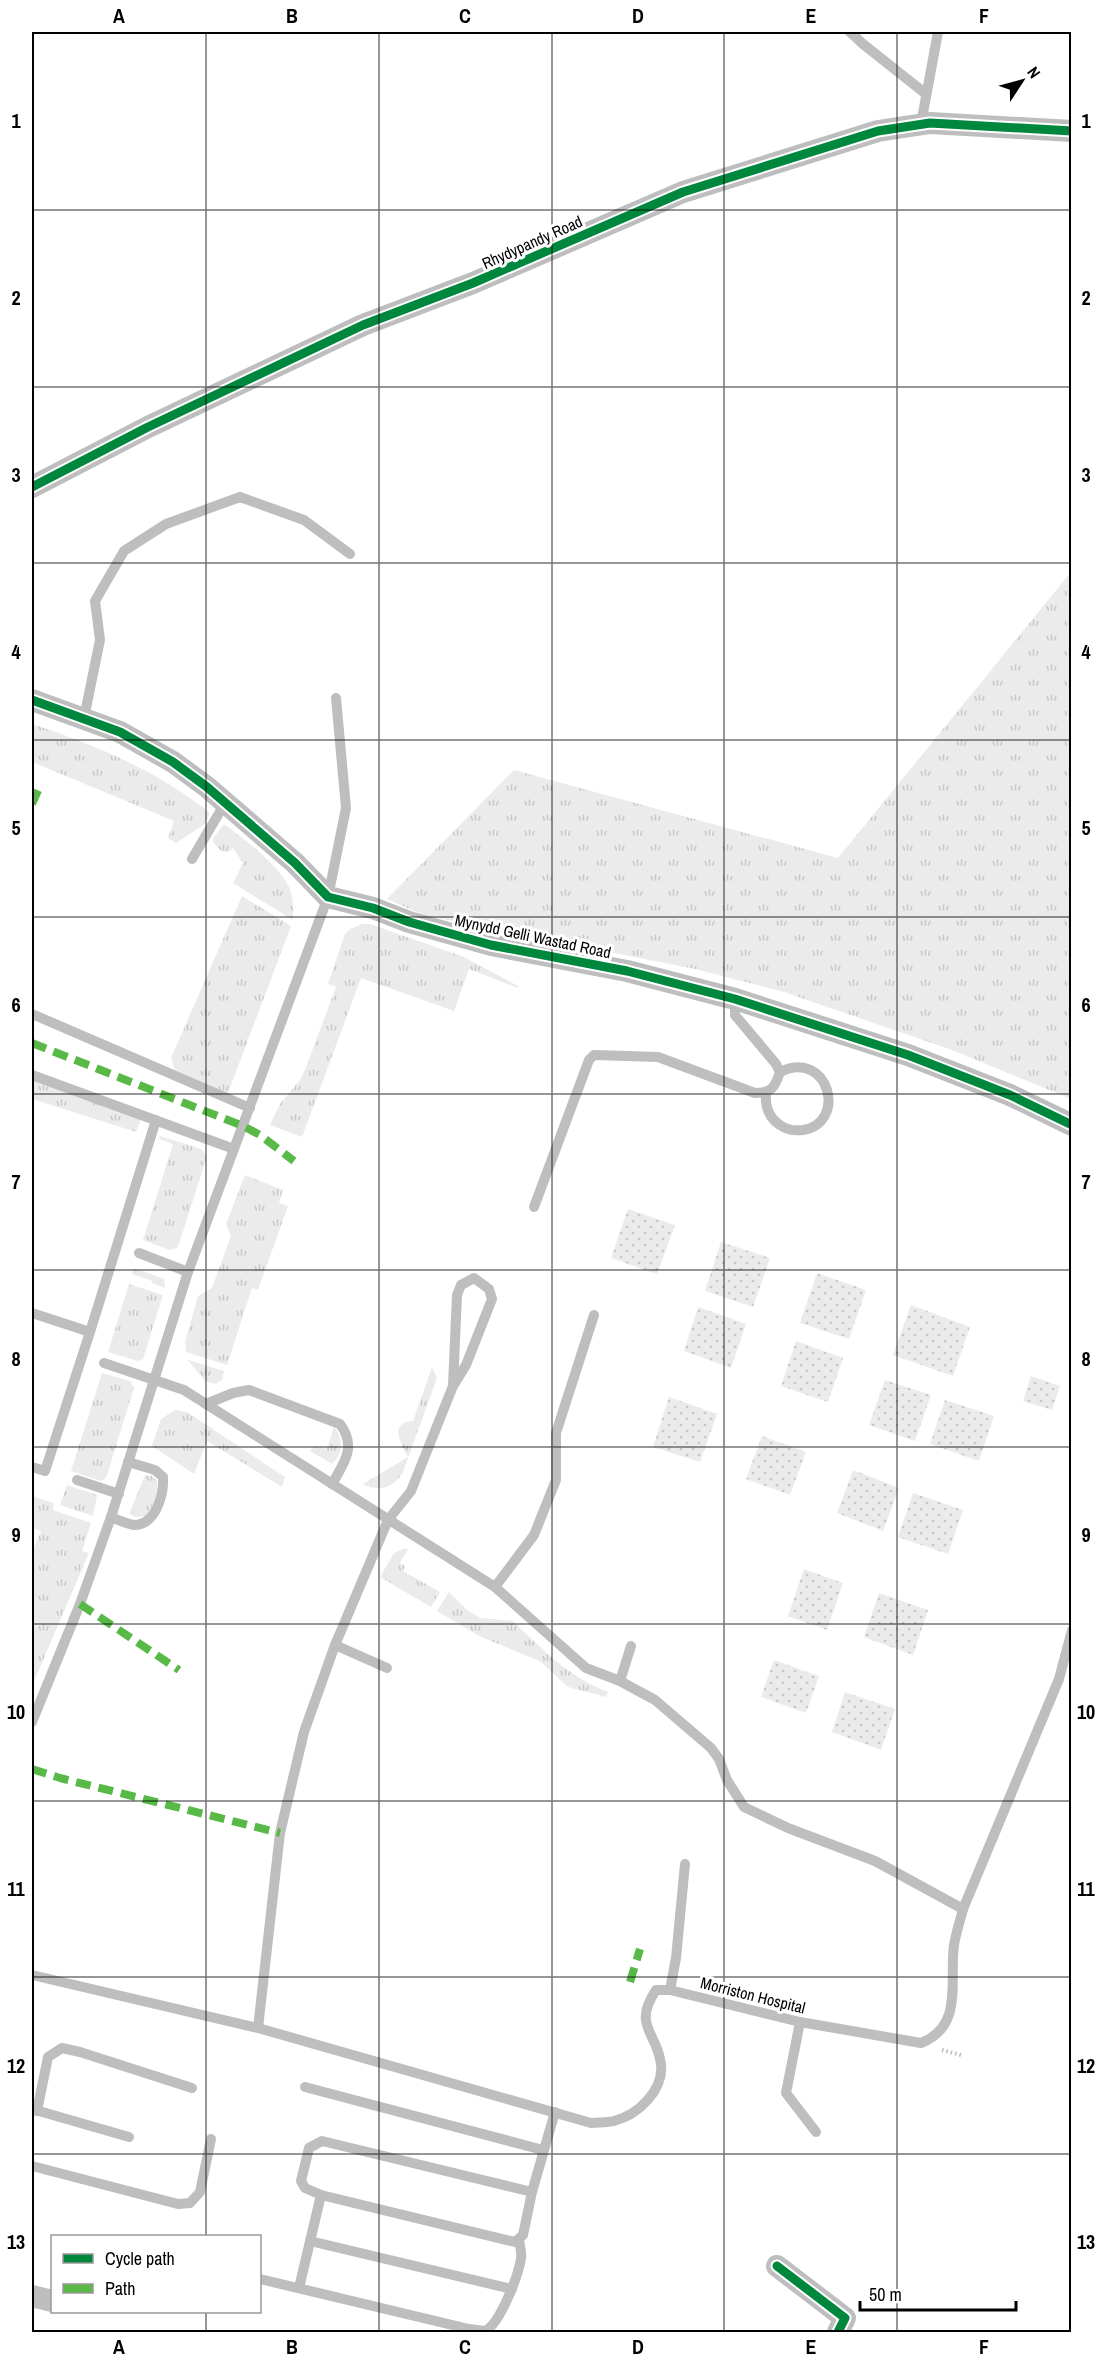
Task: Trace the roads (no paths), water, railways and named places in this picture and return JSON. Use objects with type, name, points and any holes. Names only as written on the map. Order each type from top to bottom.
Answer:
[{"type":"street","name":"Rhydypandy Road","points":[[32,487],[148,428],[363,325],[495,274],[683,192],[878,131],[942,124],[1071,131]]},
{"type":"street","points":[[32,700],[120,732],[173,762],[295,863],[328,897]]},
{"type":"street","name":"Mynydd Gelli Wastad Road","points":[[328,897],[373,908],[409,922],[491,945],[627,971],[735,999],[908,1055],[1010,1095],[1071,1125]]},
{"type":"street","points":[[777,2266],[845,2318],[838,2332]]},
{"type":"street","points":[[32,2296],[51,2301]]},
{"type":"lane","points":[[850,32],[926,94]]},
{"type":"lane","points":[[921,125],[938,32]]},
{"type":"lane","points":[[84,718],[100,640],[95,601],[124,551],[166,524],[240,497],[304,520],[350,555]]},
{"type":"lane","points":[[32,1722],[80,1604],[119,1494],[188,1272],[328,897],[346,808],[336,698]]},
{"type":"lane","points":[[192,858],[225,803]]},
{"type":"lane","points":[[735,999],[735,1015],[780,1071]]},
{"type":"lane","points":[[32,1014],[250,1108]]},
{"type":"lane","points":[[534,1207],[588,1060],[594,1055],[658,1057],[755,1093],[766,1093],[773,1088],[780,1071]]},
{"type":"lane","points":[[766,1093],[765,1102],[768,1112],[775,1122],[784,1128],[794,1131],[806,1130],[823,1118],[828,1109],[828,1089],[817,1073],[798,1066],[780,1071]]},
{"type":"lane","points":[[32,1075],[234,1149]]},
{"type":"lane","points":[[32,1467],[45,1471],[156,1120]]},
{"type":"lane","points":[[139,1253],[188,1272]]},
{"type":"lane","points":[[258,2028],[280,1833],[304,1732],[335,1645],[388,1520],[411,1491],[453,1386],[466,1365],[492,1299],[489,1288],[474,1278],[461,1285],[457,1295],[453,1386]]},
{"type":"lane","points":[[32,1313],[90,1332]]},
{"type":"lane","points":[[495,1587],[534,1535],[556,1480],[556,1433],[594,1315]]},
{"type":"lane","points":[[104,1364],[184,1390],[495,1587],[586,1668],[620,1681],[655,1700],[711,1748],[744,1807],[788,1828],[875,1861],[963,1909]]},
{"type":"lane","points":[[206,1404],[233,1393],[249,1390],[340,1424],[349,1443],[345,1461],[332,1484]]},
{"type":"lane","points":[[111,1517],[135,1525],[148,1520],[157,1508],[164,1488],[163,1477],[155,1470],[129,1462]]},
{"type":"lane","points":[[77,1480],[119,1494]]},
{"type":"lane","name":"Morriston Hospital","points":[[670,1990],[800,2022],[921,2043],[932,2039],[946,2023],[952,2011],[954,1945],[963,1909],[1059,1679],[1071,1630]]},
{"type":"lane","points":[[335,1645],[387,1668]]},
{"type":"lane","points":[[620,1681],[631,1646]]},
{"type":"lane","points":[[32,1975],[258,2028],[591,2123],[615,2121],[643,2106],[661,2077],[661,2063],[647,2031],[645,2014],[656,1990],[670,1990],[676,1958],[685,1864]]},
{"type":"lane","points":[[800,2022],[786,2093],[816,2132]]},
{"type":"lane","points":[[129,2138],[34,2110],[48,2057],[62,2048],[192,2088]]},
{"type":"lane","points":[[305,2087],[543,2150]]},
{"type":"lane","points":[[532,2192],[322,2141],[309,2148],[301,2181],[305,2188],[321,2195],[515,2242],[523,2235],[532,2192],[555,2112]]},
{"type":"lane","points":[[32,2166],[178,2204],[190,2203],[200,2192],[212,2139]]},
{"type":"lane","points":[[299,2288],[321,2195]]},
{"type":"lane","points":[[261,2279],[485,2331],[494,2323],[516,2280],[522,2256],[519,2240]]},
{"type":"lane","points":[[310,2241],[512,2289]]}]
